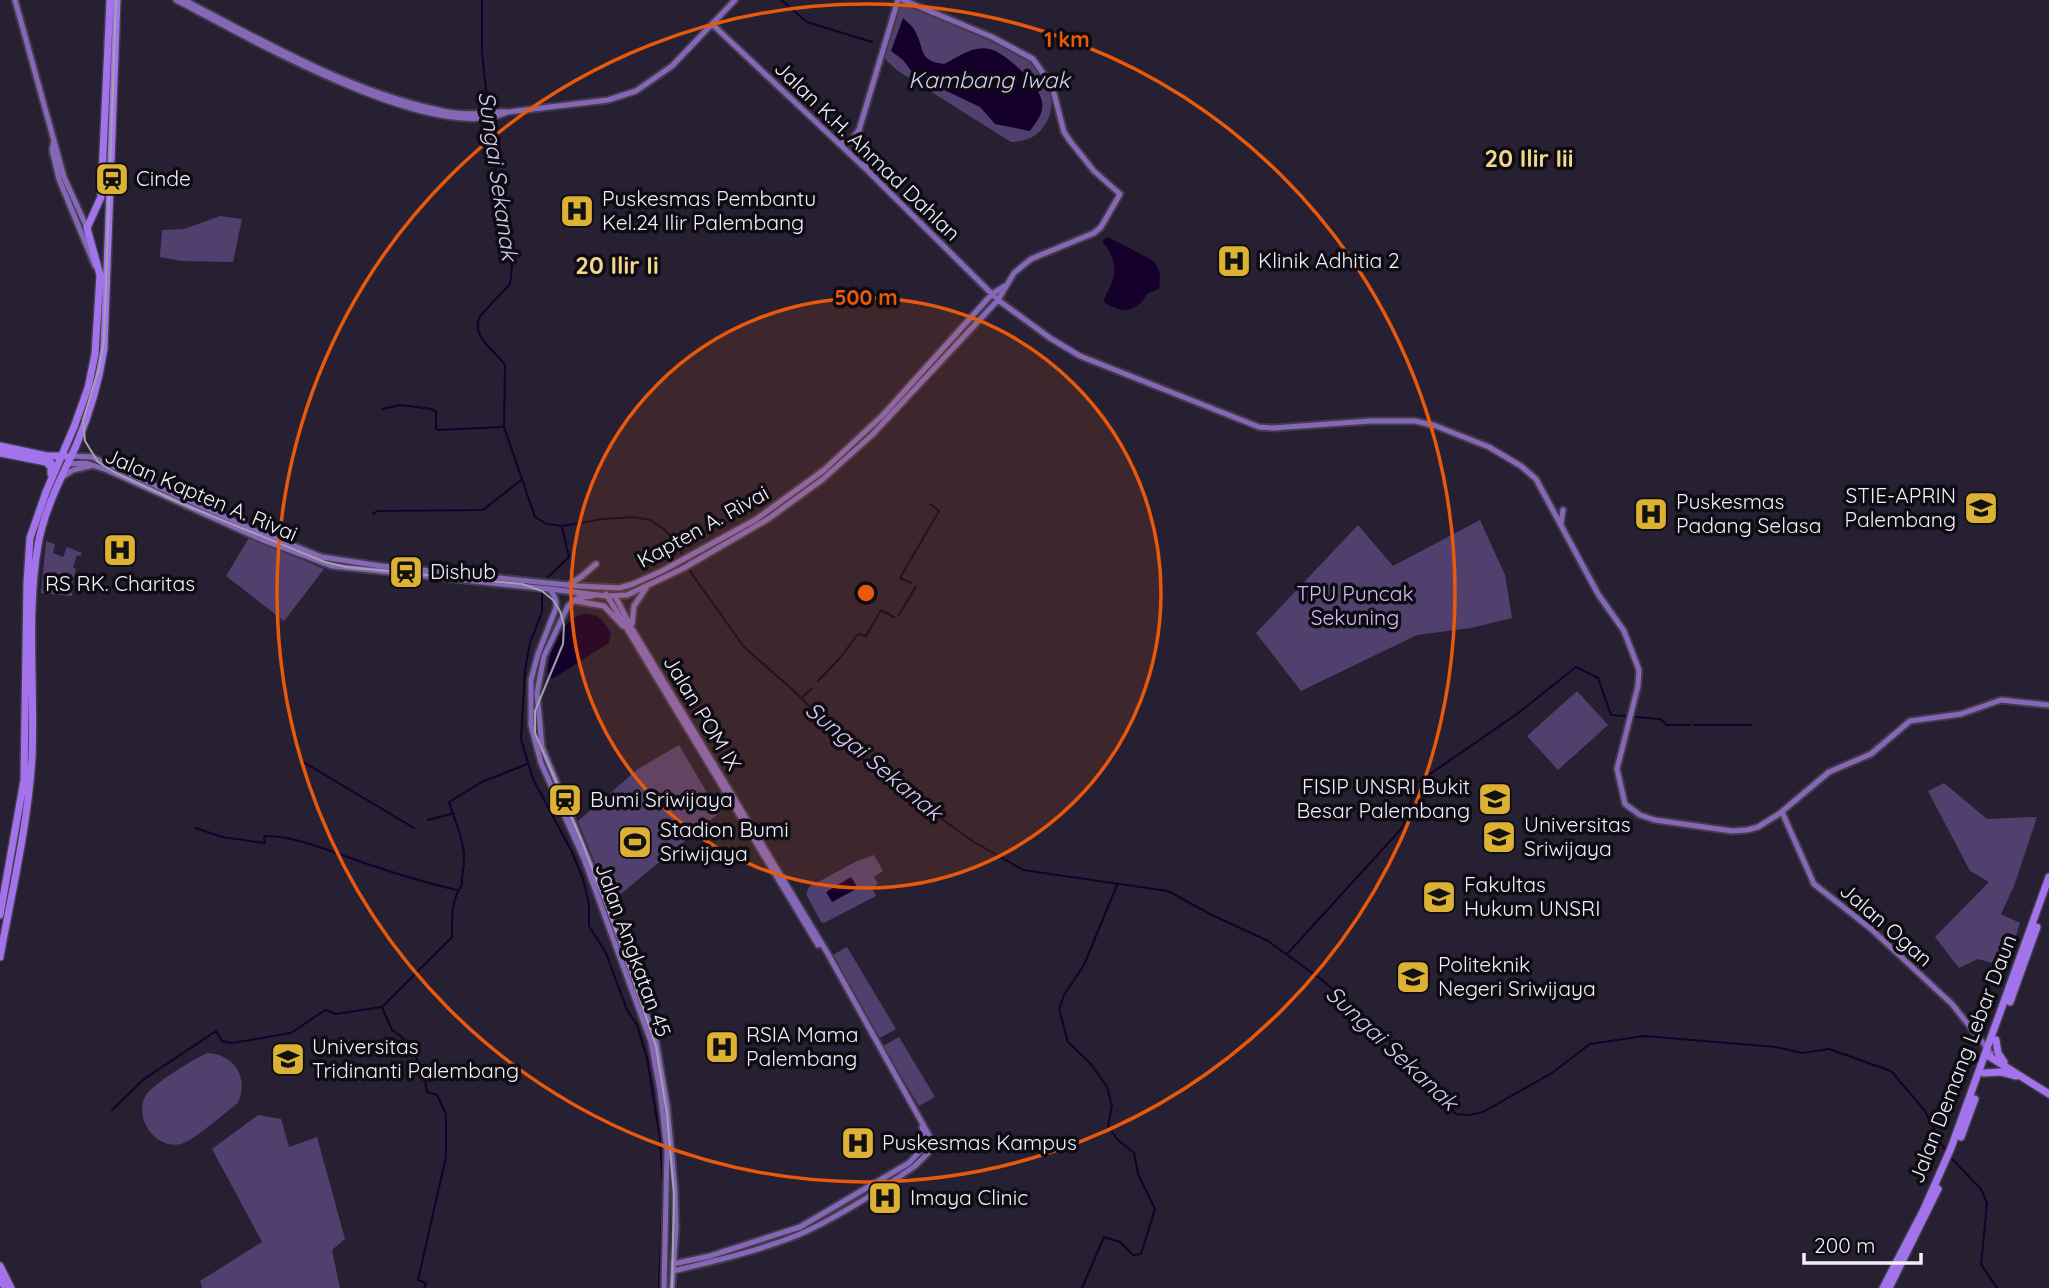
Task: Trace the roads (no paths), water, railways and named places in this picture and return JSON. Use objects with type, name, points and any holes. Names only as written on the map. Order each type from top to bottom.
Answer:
[{"type":"highway","points":[[29,675],[29,555],[33,528],[74,427],[92,370],[97,330],[100,275],[86,228],[101,197],[110,0]]},
{"type":"highway","points":[[0,957],[2,915],[24,780],[38,545],[46,515],[93,399],[103,359],[117,0]]},
{"type":"highway","points":[[91,240],[101,242],[108,234]]},
{"type":"highway","points":[[0,446],[47,456],[67,464]]},
{"type":"highway","points":[[0,453],[47,463],[71,456]]},
{"type":"highway","points":[[29,555],[24,549],[52,471],[47,463]]},
{"type":"highway","name":"Jalan Demang Lebar Daun","points":[[1954,1150],[2049,877]]},
{"type":"highway","name":"Jalan Demang Lebar Daun","points":[[1883,1288],[1954,1150],[2049,890]]},
{"type":"highway","points":[[1996,1040],[1998,1052],[2013,1073]]},
{"type":"highway","points":[[1988,1056],[2049,1094]]},
{"type":"highway","points":[[1984,1073],[2013,1073]]},
{"type":"highway","name":"Jalan Demang Lebar Daun","points":[[1889,1288],[1929,1210],[1946,1165]]},
{"type":"highway","points":[[0,1266],[11,1288]]},
{"type":"highway","points":[[0,1278],[5,1288]]},
{"type":"main road","points":[[15,0],[64,177],[86,228]]},
{"type":"main road","points":[[176,0],[321,70],[365,88],[433,109],[483,116],[628,95],[664,73],[736,0]]},
{"type":"main road","points":[[184,0],[252,37]]},
{"type":"main road","points":[[838,142],[849,143],[859,130],[898,0]]},
{"type":"main road","points":[[903,0],[992,37],[1033,59],[1052,86],[1070,141],[1094,171],[1120,194],[1101,227],[1094,233],[1031,259],[1014,273],[1004,286]]},
{"type":"main road","name":"Jalan K.H. Ahmad Dahlan","points":[[713,25],[867,170],[992,295],[1080,356],[1259,427],[1415,421],[1436,426],[1489,447],[1521,466],[1536,479],[1634,652],[1639,670],[1638,686],[1617,769],[1622,799],[1629,809],[1656,820],[1732,831],[1758,827],[1782,812]]},
{"type":"main road","points":[[859,130],[867,170]]},
{"type":"main road","points":[[54,140],[52,150],[59,179],[100,275]]},
{"type":"main road","name":"Kapten A. Rivai","points":[[333,563],[545,586],[606,596],[627,595],[682,569],[692,559],[755,520],[832,463],[883,415],[992,295],[1004,286]]},
{"type":"main road","name":"Kapten A. Rivai","points":[[321,560],[483,582],[605,588],[633,584],[692,559],[768,519],[841,464],[884,423],[998,300],[1004,286]]},
{"type":"main road","name":"Jalan Kapten A. Rivai","points":[[71,456],[92,457],[321,560]]},
{"type":"main road","name":"Jalan Kapten A. Rivai","points":[[67,464],[86,463],[97,466],[321,560]]},
{"type":"main road","points":[[60,479],[78,469],[97,466]]},
{"type":"main road","points":[[1561,526],[1563,510]]},
{"type":"main road","points":[[568,585],[585,575],[596,564]]},
{"type":"main road","points":[[545,586],[557,602],[538,654],[537,693],[542,747],[595,875],[656,1041],[675,1190],[676,1228],[672,1288]]},
{"type":"main road","points":[[630,630],[634,606],[648,586]]},
{"type":"main road","points":[[539,674],[562,616],[573,601],[605,588],[606,596],[630,630]]},
{"type":"main road","name":"Jalan POM IX","points":[[605,588],[615,596],[630,630],[827,955],[929,1138],[928,1153],[915,1166],[816,1226],[746,1252],[673,1267]]},
{"type":"main road","points":[[573,601],[604,606],[630,630]]},
{"type":"main road","points":[[551,622],[562,616]]},
{"type":"main road","name":"Jalan Angkatan 45","points":[[538,654],[531,680],[531,725],[539,756],[588,871],[651,1042],[665,1109],[667,1152],[664,1288]]},
{"type":"main road","points":[[1782,812],[1829,772],[1871,754],[1904,724],[1917,719],[1961,714],[2001,700],[2049,705]]},
{"type":"main road","name":"Jalan Ogan","points":[[1782,812],[1814,884],[1870,928],[1952,1004],[1988,1056]]},
{"type":"main road","points":[[588,871],[595,875]]},
{"type":"main road","points":[[665,1264],[673,1255]]},
{"type":"water","name":"Kambang Iwak","points":[[903,18],[914,29],[923,53],[930,60],[944,64],[966,52],[984,48],[997,52],[1013,63],[1035,87],[1042,102],[1041,114],[1030,131],[995,124],[980,107],[915,76],[903,60],[891,51]]},
{"type":"water","points":[[1108,237],[1152,260],[1159,270],[1159,289],[1148,293],[1139,305],[1128,310],[1116,308],[1103,301],[1114,271],[1112,257],[1102,241]]},
{"type":"water","points":[[584,614],[593,615],[603,622],[611,633],[609,643],[552,679],[548,674],[548,666],[557,638],[569,622]]},
{"type":"water","points":[[851,877],[858,888],[832,902],[826,892]]},
{"type":"waterway","name":"Sungai Sekanak","points":[[482,0],[482,52],[488,109]]},
{"type":"waterway","points":[[781,0],[807,22],[872,42]]},
{"type":"waterway","name":"Sungai Sekanak","points":[[489,118],[512,267],[510,284],[480,316],[478,330],[485,343],[505,365],[504,427],[535,517],[547,524],[562,526],[633,517],[650,520],[665,530],[676,543],[692,574],[744,647],[794,691],[858,755],[898,788],[974,842],[1023,870],[1168,891],[1268,941],[1322,980],[1370,1021],[1433,1083],[1456,1114],[1483,1112],[1552,1073],[1590,1044],[1644,1036],[1776,1047],[1802,1053],[1829,1049],[1891,1071],[1925,1111],[1947,1154]]},
{"type":"waterway","points":[[382,409],[400,405],[432,409],[436,412],[438,430],[502,427]]},
{"type":"waterway","points":[[373,514],[377,511],[483,510],[521,480]]},
{"type":"waterway","points":[[911,583],[900,578],[939,511],[930,504]]},
{"type":"waterway","points":[[545,580],[569,557],[562,527]]},
{"type":"waterway","points":[[899,615],[916,586]]},
{"type":"waterway","points":[[542,592],[542,612],[530,643],[525,670],[521,739],[533,779],[572,852],[583,879],[589,904],[589,926],[606,953],[627,1010],[637,1025],[647,1058],[660,1138],[663,1188],[659,1288]]},
{"type":"waterway","points":[[818,681],[858,634],[866,636],[881,610],[894,617]]},
{"type":"waterway","points":[[1287,954],[1402,828],[1417,783],[1517,714],[1576,667],[1598,678],[1611,715],[1660,719],[1667,725],[1690,725]]},
{"type":"waterway","points":[[803,697],[812,688]]},
{"type":"waterway","points":[[1694,725],[1752,725]]},
{"type":"waterway","points":[[305,763],[414,828]]},
{"type":"waterway","points":[[112,1110],[144,1079],[216,1031],[222,1041],[232,1043],[291,1033],[325,1010],[336,1014],[382,1007],[452,937],[453,910],[462,885],[464,854],[449,802],[482,782],[527,764]]},
{"type":"waterway","points":[[428,820],[451,814]]},
{"type":"waterway","points":[[196,828],[222,837],[265,843],[264,836],[298,841],[457,890]]},
{"type":"waterway","points":[[1082,1288],[1104,1237],[1120,1242],[1133,1255],[1141,1254],[1155,1209],[1138,1174],[1134,1153],[1117,1139],[1108,1126],[1112,1106],[1107,1087],[1091,1064],[1068,1042],[1059,1009],[1064,995],[1084,965],[1117,885]]},
{"type":"waterway","points":[[382,1007],[392,1030],[413,1050],[424,1074],[427,1092],[437,1095],[446,1114],[446,1157],[418,1280],[426,1283],[424,1288]]},
{"type":"waterway","name":"Sungai Sekanak","points":[[1951,1158],[1981,1189],[1987,1203],[1981,1264],[1997,1288]]},
{"type":"tram line","points":[[116,0],[104,339],[100,365],[83,420],[85,441],[98,462],[114,472],[178,502],[325,562],[346,567],[522,584],[542,591],[553,600],[564,625],[563,644],[535,711],[535,733],[581,839],[656,1046],[667,1114],[674,1193],[672,1288]]},
{"type":"place","name":"Cinde","points":[[112,179]]},
{"type":"place","name":"Puskesmas Pembantu Kel.24 Ilir Palembang","points":[[577,211]]},
{"type":"place","name":"Klinik Adhitia 2","points":[[1234,261]]},
{"type":"place","name":"STIE-APRIN Palembang","points":[[1981,508]]},
{"type":"place","name":"Puskesmas Padang Selasa","points":[[1651,514]]},
{"type":"place","name":"RS RK. Charitas","points":[[120,550]]},
{"type":"place","name":"Dishub","points":[[406,572]]},
{"type":"place","name":"FISIP UNSRI Bukit Besar Palembang","points":[[1495,799]]},
{"type":"place","name":"Bumi Sriwijaya","points":[[565,800]]},
{"type":"place","name":"Universitas Sriwijaya","points":[[1499,837]]},
{"type":"place","name":"Stadion Bumi Sriwijaya","points":[[635,842]]},
{"type":"place","name":"Fakultas Hukum UNSRI","points":[[1439,897]]},
{"type":"place","name":"Politeknik Negeri Sriwijaya","points":[[1413,977]]},
{"type":"place","name":"RSIA Mama Palembang","points":[[722,1047]]},
{"type":"place","name":"Universitas Tridinanti Palembang","points":[[288,1059]]},
{"type":"place","name":"Puskesmas Kampus","points":[[858,1143]]},
{"type":"place","name":"Imaya Clinic","points":[[885,1198]]},
{"type":"district","name":"20 Ilir Iii","points":[[1529,159]]},
{"type":"district","name":"20 Ilir Ii","points":[[617,266]]},
{"type":"park label","name":"TPU Puncak Sekuning","points":[[1355,606]]}]
